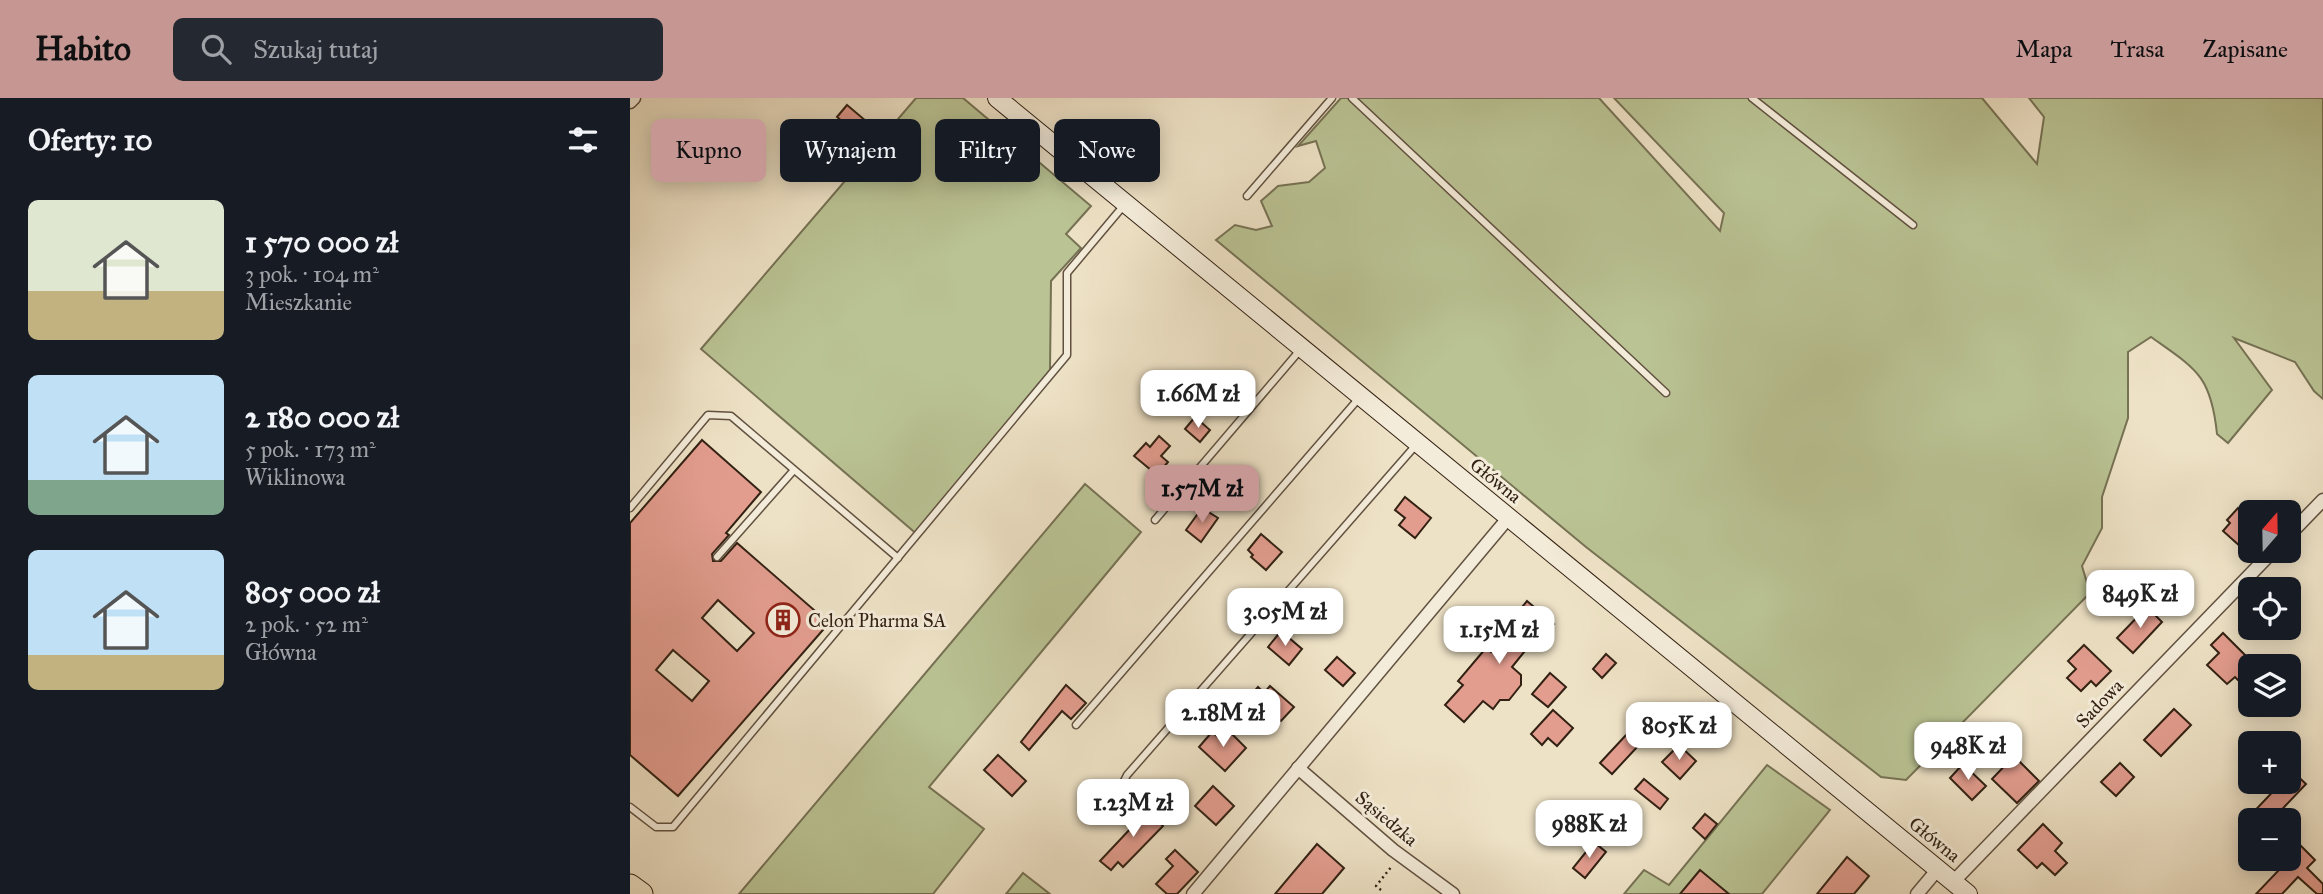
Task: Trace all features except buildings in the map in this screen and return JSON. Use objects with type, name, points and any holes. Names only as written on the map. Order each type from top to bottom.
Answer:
[{"type":"highway","points":[[630,886],[641,894]]},
{"type":"main road","name":"Główna","points":[[997,98],[1968,894]]},
{"type":"street","points":[[630,102],[634,98]]},
{"type":"street","points":[[2301,523],[2323,500]]},
{"type":"street","points":[[1193,894],[1509,517]]},
{"type":"street","name":"Sadowa","points":[[1953,882],[2260,564]]},
{"type":"street","name":"Sąsiedzka","points":[[1298,768],[1394,850],[1453,894]]},
{"type":"street","points":[[1917,894],[1938,869]]},
{"type":"lane","points":[[1247,196],[1332,98]]},
{"type":"lane","points":[[1352,98],[1665,393]]},
{"type":"lane","points":[[1752,98],[1913,225]]},
{"type":"lane","points":[[630,807],[656,827],[673,827],[1067,355],[1067,273],[1126,203]]},
{"type":"lane","points":[[1155,520],[1304,347]]},
{"type":"lane","points":[[1076,725],[1361,396]]},
{"type":"lane","points":[[630,508],[708,415],[731,416],[898,558]]},
{"type":"lane","points":[[1111,807],[1127,775],[1418,443]]},
{"type":"lane","points":[[717,557],[794,470]]},
{"type":"path","points":[[1381,890],[1376,886],[1392,866]]},
{"type":"green space","points":[[916,98],[963,98],[988,119],[935,119],[935,182],[1040,182],[1040,163],[1054,175],[1054,182],[1063,182],[1091,206],[1066,234],[1081,248],[1051,281],[1050,371],[919,536],[701,349],[844,182],[921,182],[921,119],[898,119]]},
{"type":"green space","points":[[1341,98],[1599,98],[1720,231],[1724,213],[1614,98],[1982,98],[2037,164],[2044,117],[2029,98],[2323,98],[2323,399],[2314,391],[2295,362],[2234,338],[2272,390],[2228,443],[2217,434],[2210,398],[2199,375],[2190,366],[2151,337],[2128,352],[2128,418],[2102,497],[2102,528],[2082,566],[2090,593],[1906,780],[1881,777],[1586,547],[1216,240],[1235,225],[1256,230],[1272,226],[1261,201],[1278,186],[1309,182],[1325,168],[1316,141],[1298,146]]},
{"type":"green space","points":[[1085,484],[1141,532],[929,787],[984,829],[933,894],[739,894]]},
{"type":"green space","points":[[1767,765],[1830,810],[1762,894],[1624,894],[1644,870],[1669,885]]},
{"type":"green space","points":[[1023,873],[1050,894],[1006,894]]},
{"type":"place","name":"Celon Pharma SA","points":[[783,620]]}]
